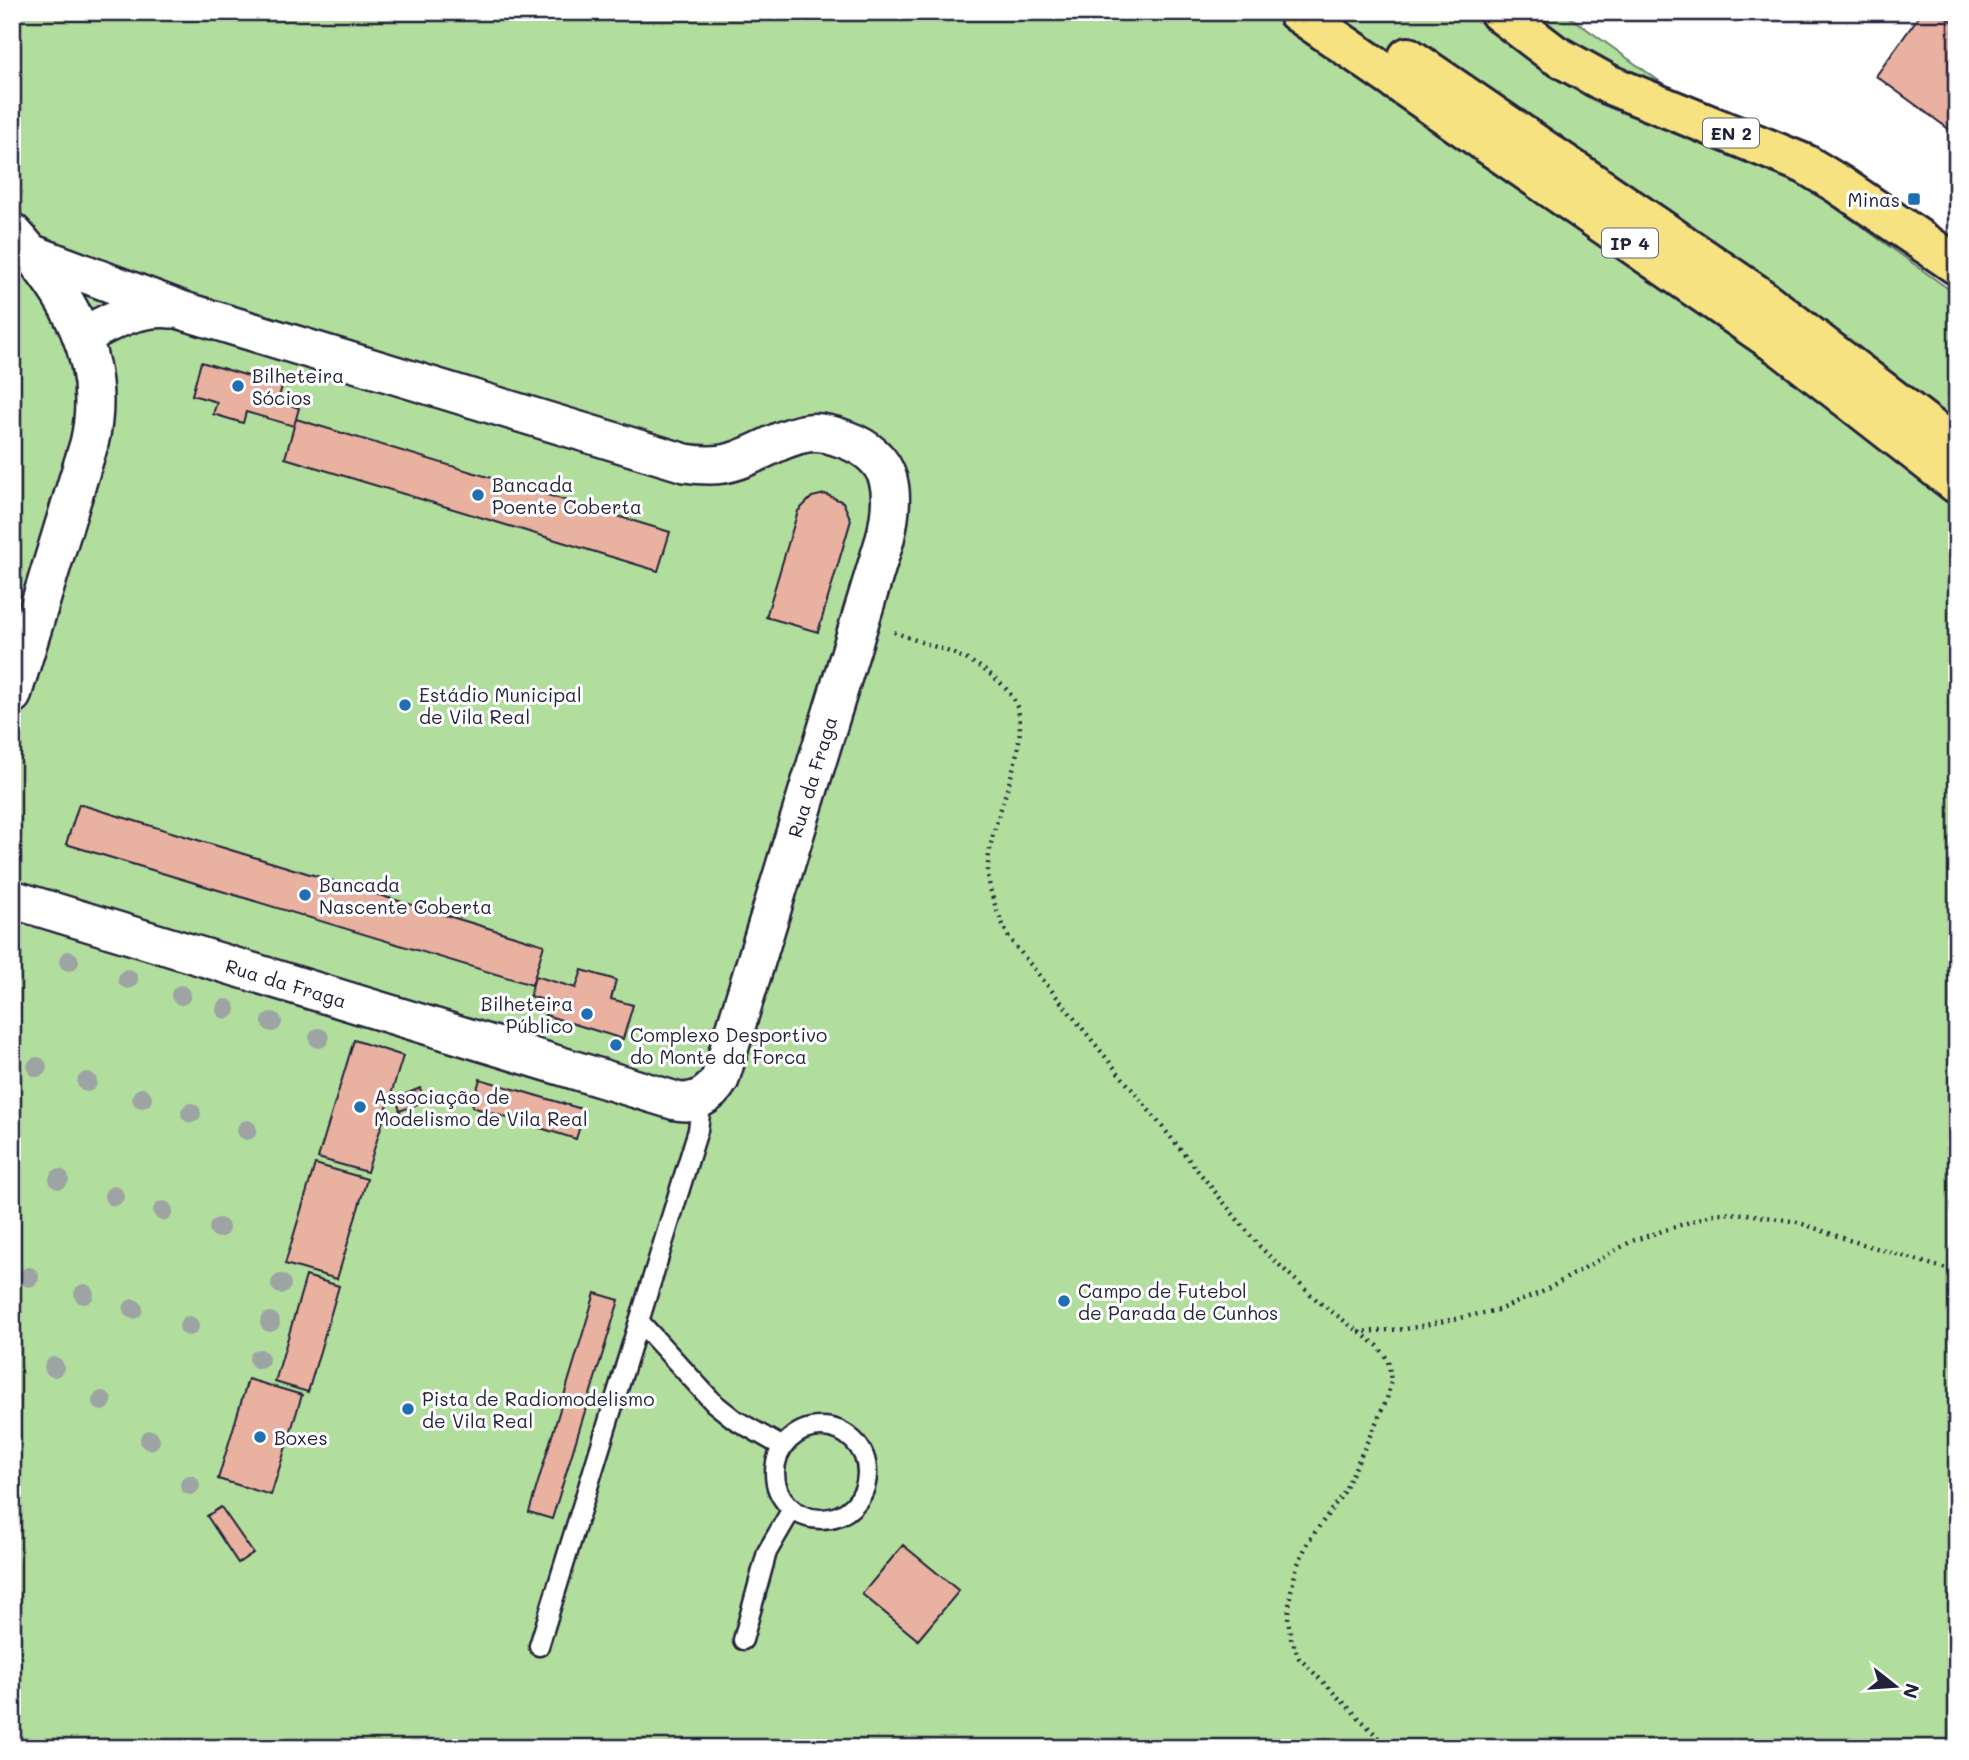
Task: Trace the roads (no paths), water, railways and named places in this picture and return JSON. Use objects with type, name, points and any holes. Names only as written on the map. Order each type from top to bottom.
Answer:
[{"type":"main road","name":"IP 4","points":[[1297,12],[1784,349],[1957,484]]},
{"type":"main road","name":"IP 4","points":[[1343,12],[1754,293],[1957,448]]},
{"type":"main road","name":"EN 2","points":[[1499,12],[1554,54],[1608,84],[1805,164],[1957,265]]},
{"type":"street","points":[[22,243],[184,311]]},
{"type":"street","points":[[12,695],[93,426],[91,372],[76,320],[57,286],[22,243]]},
{"type":"street","points":[[82,337],[138,310],[158,308],[184,311]]},
{"type":"street","name":"Rua da Fraga","points":[[12,899],[676,1101],[685,1103],[702,1098],[716,1087],[720,1079],[885,539],[892,494],[884,468],[877,458],[856,443],[809,432],[723,464],[685,463],[184,311]]},
{"type":"lane","points":[[539,1646],[698,1130],[702,1098]]},
{"type":"lane","points":[[639,1321],[714,1403],[734,1419],[783,1447]]},
{"type":"lane","points":[[816,1428],[845,1434],[857,1445],[867,1474],[858,1501],[834,1518],[805,1517],[792,1509],[782,1499],[776,1485],[775,1469],[783,1447],[800,1432],[816,1428]]},
{"type":"lane","points":[[743,1640],[767,1552],[792,1509]]},
{"type":"place","name":"Minas","points":[[1914,199]]},
{"type":"place","name":"Bilheteira Sócios","points":[[238,386]]},
{"type":"place","name":"Bancada Poente Coberta","points":[[478,495]]},
{"type":"place","name":"Estádio Municipal de Vila Real","points":[[405,705]]},
{"type":"place","name":"Bancada Nascente Coberta","points":[[305,895]]},
{"type":"place","name":"Bilheteira Público","points":[[587,1014]]},
{"type":"place","name":"Complexo Desportivo do Monte da Forca","points":[[616,1045]]},
{"type":"place","name":"Associação de Modelismo de Vila Real","points":[[360,1107]]},
{"type":"place","name":"Campo de Futebol de Parada de Cunhos","points":[[1064,1301]]},
{"type":"place","name":"Pista de Radiomodelismo de Vila Real","points":[[408,1409]]},
{"type":"place","name":"Boxes","points":[[260,1437]]}]
